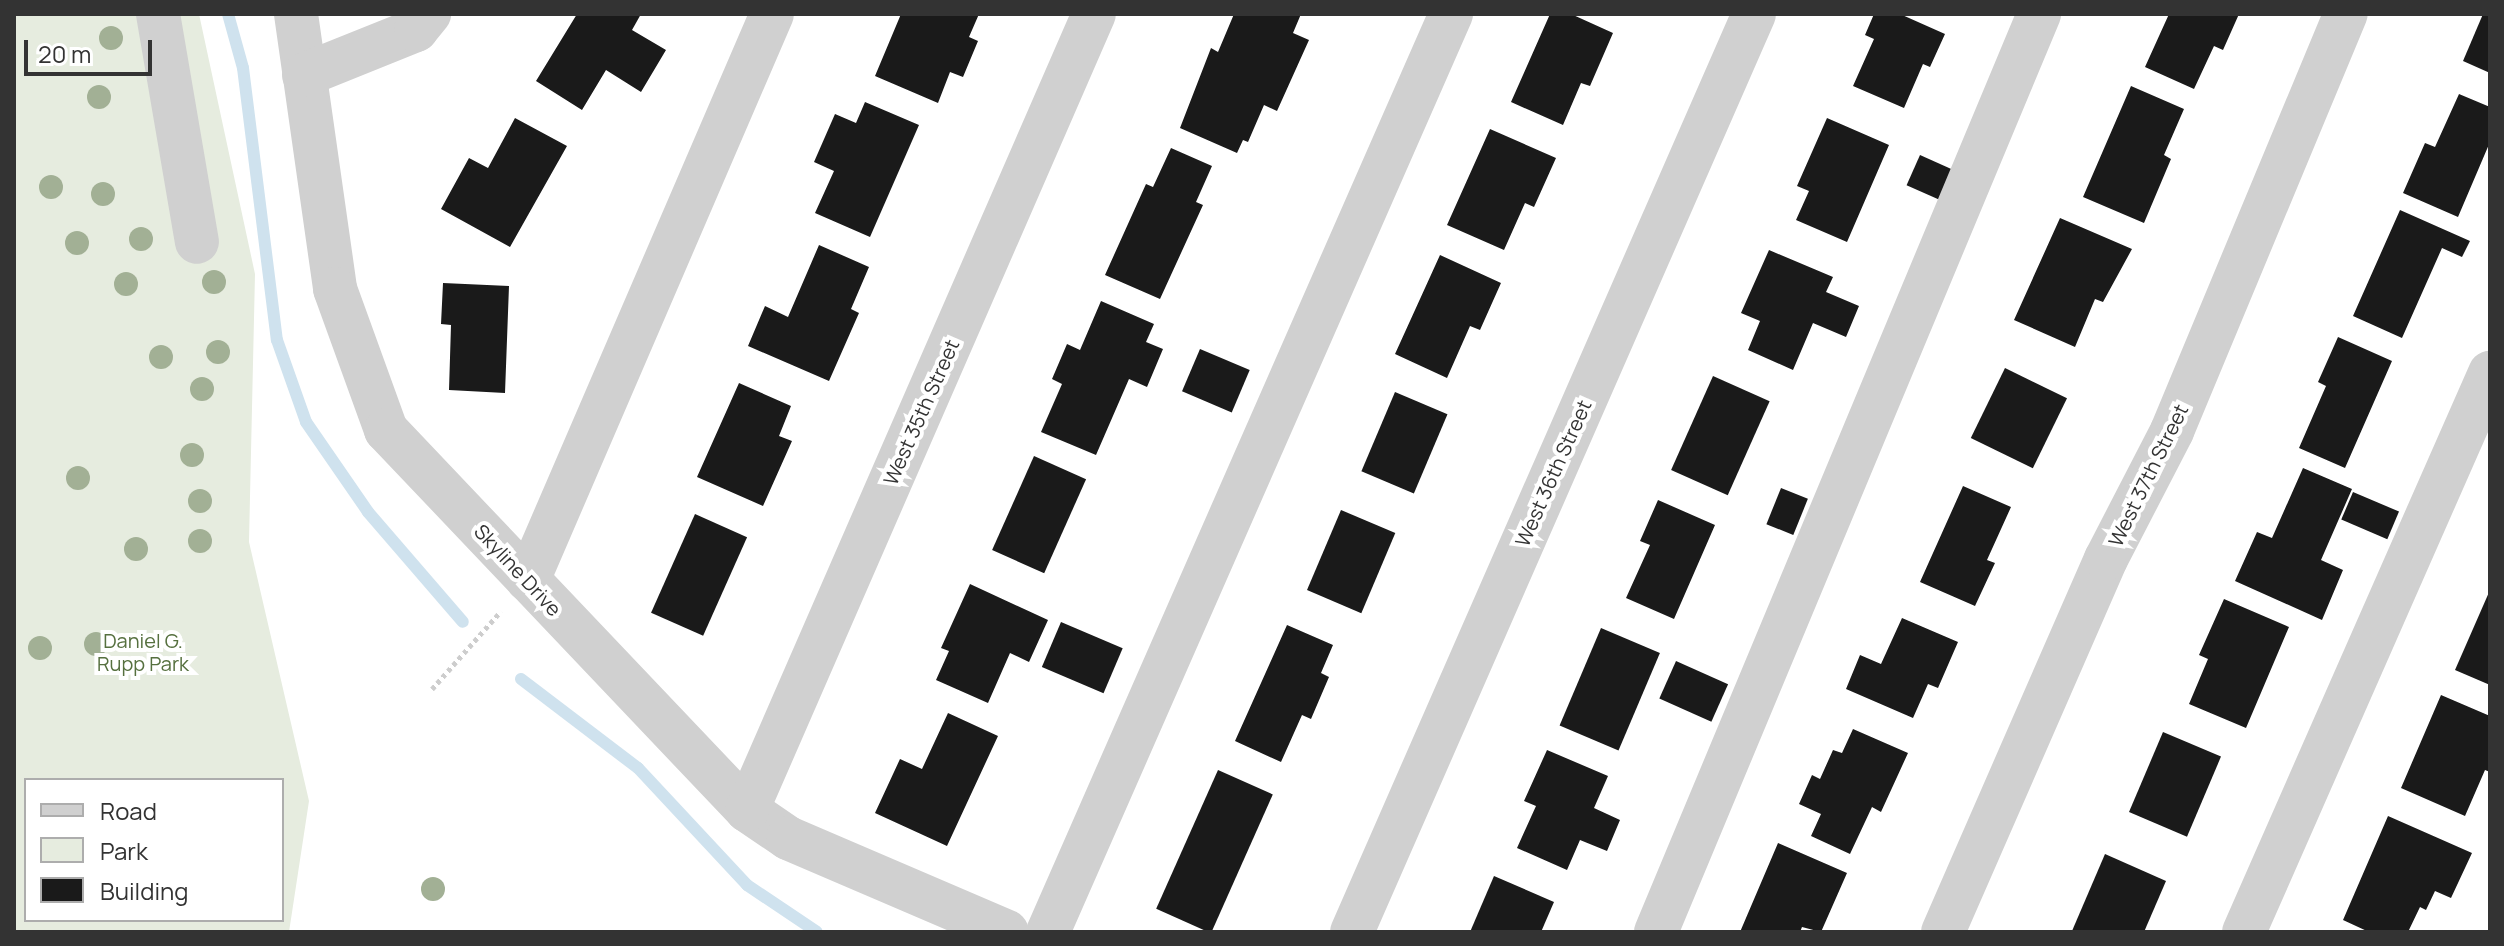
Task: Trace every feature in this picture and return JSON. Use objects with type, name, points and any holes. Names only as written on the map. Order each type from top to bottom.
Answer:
[{"type":"street","points":[[158,14],[197,242]]},
{"type":"street","name":"Skyline Drive","points":[[296,14],[335,289],[386,430],[747,810],[788,838],[1007,932]]},
{"type":"street","points":[[304,75],[416,30],[429,14]]},
{"type":"street","points":[[528,580],[772,14]]},
{"type":"street","name":"West 35th Street","points":[[747,810],[1094,14]]},
{"type":"street","points":[[1048,932],[1451,14]]},
{"type":"street","name":"West 36th Street","points":[[1352,932],[1754,14]]},
{"type":"street","points":[[1656,932],[2039,14]]},
{"type":"street","name":"West 37th Street","points":[[1943,932],[2106,559],[2172,431],[2346,14]]},
{"type":"street","points":[[2244,932],[2490,373]]},
{"type":"path","points":[[432,689],[528,580]]},
{"type":"green space","name":"Daniel G. Rupp Park","points":[[14,14],[199,14],[255,274],[249,542],[309,801],[289,932],[14,932]]},
{"type":"building","points":[[577,14],[641,14],[632,30],[666,50],[641,92],[606,70],[582,110],[536,81]]},
{"type":"building","points":[[901,14],[979,14],[969,37],[978,41],[963,77],[950,72],[938,103],[875,76]]},
{"type":"building","points":[[1234,14],[1301,14],[1293,33],[1309,40],[1277,111],[1264,105],[1248,142],[1243,140],[1237,153],[1180,128],[1211,48],[1218,52]]},
{"type":"building","points":[[1550,14],[1571,14],[1613,33],[1590,86],[1581,83],[1563,125],[1511,102]]},
{"type":"building","points":[[1874,14],[1900,14],[1945,34],[1930,67],[1923,64],[1904,108],[1853,86],[1874,39],[1865,35]]},
{"type":"building","points":[[2169,14],[2239,14],[2223,50],[2214,46],[2194,89],[2145,67]]},
{"type":"building","points":[[2483,14],[2490,14],[2490,73],[2463,61]]},
{"type":"building","points":[[2131,86],[2184,109],[2164,155],[2171,159],[2144,223],[2083,197]]},
{"type":"building","points":[[2459,94],[2490,107],[2490,142],[2458,217],[2403,193],[2425,143],[2435,147]]},
{"type":"building","points":[[865,102],[919,125],[870,237],[815,213],[834,171],[814,162],[835,114],[856,123]]},
{"type":"building","points":[[515,118],[567,146],[510,247],[441,209],[469,158],[488,168]]},
{"type":"building","points":[[1827,118],[1889,145],[1847,242],[1796,220],[1809,191],[1797,186]]},
{"type":"building","points":[[1490,129],[1556,158],[1534,207],[1525,203],[1504,250],[1447,225]]},
{"type":"building","points":[[1171,148],[1212,166],[1196,202],[1203,205],[1160,299],[1105,275],[1146,184],[1153,187]]},
{"type":"building","points":[[1920,155],[1960,173],[1947,203],[1907,185]]},
{"type":"building","points":[[2400,210],[2470,241],[2462,257],[2442,248],[2402,338],[2353,316]]},
{"type":"building","points":[[2060,218],[2132,249],[2103,302],[2095,299],[2075,347],[2014,320]]},
{"type":"building","points":[[819,245],[869,267],[851,309],[859,313],[829,381],[748,346],[765,306],[788,317]]},
{"type":"building","points":[[1769,250],[1833,277],[1826,292],[1859,306],[1846,337],[1813,323],[1793,370],[1748,350],[1760,321],[1741,313]]},
{"type":"building","points":[[1440,255],[1501,283],[1480,330],[1470,326],[1447,378],[1395,354]]},
{"type":"building","points":[[443,283],[509,286],[505,393],[449,390],[451,325],[441,324]]},
{"type":"building","points":[[1101,301],[1154,324],[1146,342],[1163,349],[1147,387],[1129,379],[1096,455],[1041,432],[1062,384],[1052,379],[1067,344],[1080,350]]},
{"type":"building","points":[[2338,337],[2392,361],[2345,468],[2299,448],[2326,386],[2318,382]]},
{"type":"building","points":[[1200,349],[1250,370],[1232,412],[1182,391]]},
{"type":"building","points":[[2005,368],[2067,398],[2033,468],[1971,438]]},
{"type":"building","points":[[1713,376],[1770,401],[1728,495],[1671,470]]},
{"type":"building","points":[[739,383],[791,406],[779,436],[792,441],[763,506],[697,477]]},
{"type":"building","points":[[1395,392],[1447,414],[1414,493],[1361,471]]},
{"type":"building","points":[[1034,456],[1086,479],[1044,573],[992,550]]},
{"type":"building","points":[[2303,468],[2352,489],[2321,560],[2343,570],[2322,620],[2235,581],[2257,532],[2272,538]]},
{"type":"building","points":[[1963,486],[2011,507],[1987,560],[1995,563],[1975,606],[1920,582]]},
{"type":"building","points":[[1781,488],[1808,499],[1793,535],[1766,524]]},
{"type":"building","points":[[2353,492],[2399,512],[2387,539],[2341,520]]},
{"type":"building","points":[[1658,500],[1715,525],[1674,619],[1626,598],[1650,545],[1640,541]]},
{"type":"building","points":[[1341,510],[1395,533],[1361,613],[1307,590]]},
{"type":"building","points":[[695,514],[747,537],[703,636],[651,613]]},
{"type":"building","points":[[970,584],[1048,620],[1029,662],[1010,653],[988,703],[936,680],[949,651],[941,648]]},
{"type":"building","points":[[2490,590],[2490,685],[2455,670]]},
{"type":"building","points":[[2224,599],[2289,627],[2246,728],[2189,704],[2208,659],[2199,655]]},
{"type":"building","points":[[1902,618],[1958,642],[1938,688],[1928,684],[1913,718],[1846,689],[1860,655],[1881,664]]},
{"type":"building","points":[[1061,622],[1123,648],[1104,693],[1042,667]]},
{"type":"building","points":[[1287,625],[1333,645],[1321,673],[1329,677],[1311,719],[1302,715],[1281,762],[1235,741]]},
{"type":"building","points":[[1601,628],[1660,653],[1618,751],[1560,726]]},
{"type":"building","points":[[1676,661],[1728,684],[1711,722],[1659,698]]},
{"type":"building","points":[[2441,695],[2490,716],[2490,772],[2485,770],[2465,816],[2401,788]]},
{"type":"building","points":[[948,713],[998,736],[947,846],[875,813],[900,759],[922,769]]},
{"type":"building","points":[[1853,729],[1908,753],[1881,812],[1872,807],[1850,854],[1811,836],[1821,814],[1799,804],[1812,775],[1820,779],[1833,750],[1842,753]]},
{"type":"building","points":[[2163,732],[2221,757],[2187,837],[2129,812]]},
{"type":"building","points":[[1547,750],[1608,776],[1594,808],[1620,820],[1607,851],[1580,840],[1567,870],[1517,848],[1536,806],[1524,801]]},
{"type":"building","points":[[1218,770],[1273,794],[1212,932],[1156,909]]},
{"type":"building","points":[[2388,816],[2472,853],[2451,898],[2435,891],[2426,910],[2420,907],[2408,932],[2369,932],[2343,920]]},
{"type":"building","points":[[1778,843],[1847,873],[1821,932],[1802,927],[1800,932],[1740,932]]},
{"type":"building","points":[[2105,854],[2166,881],[2144,932],[2072,931]]},
{"type":"building","points":[[1494,876],[1554,902],[1541,932],[1470,932]]},
{"type":"waterway","points":[[228,14],[243,68],[277,340],[306,422],[368,512],[463,622]]},
{"type":"waterway","points":[[521,679],[638,768],[747,885],[817,932]]}]
